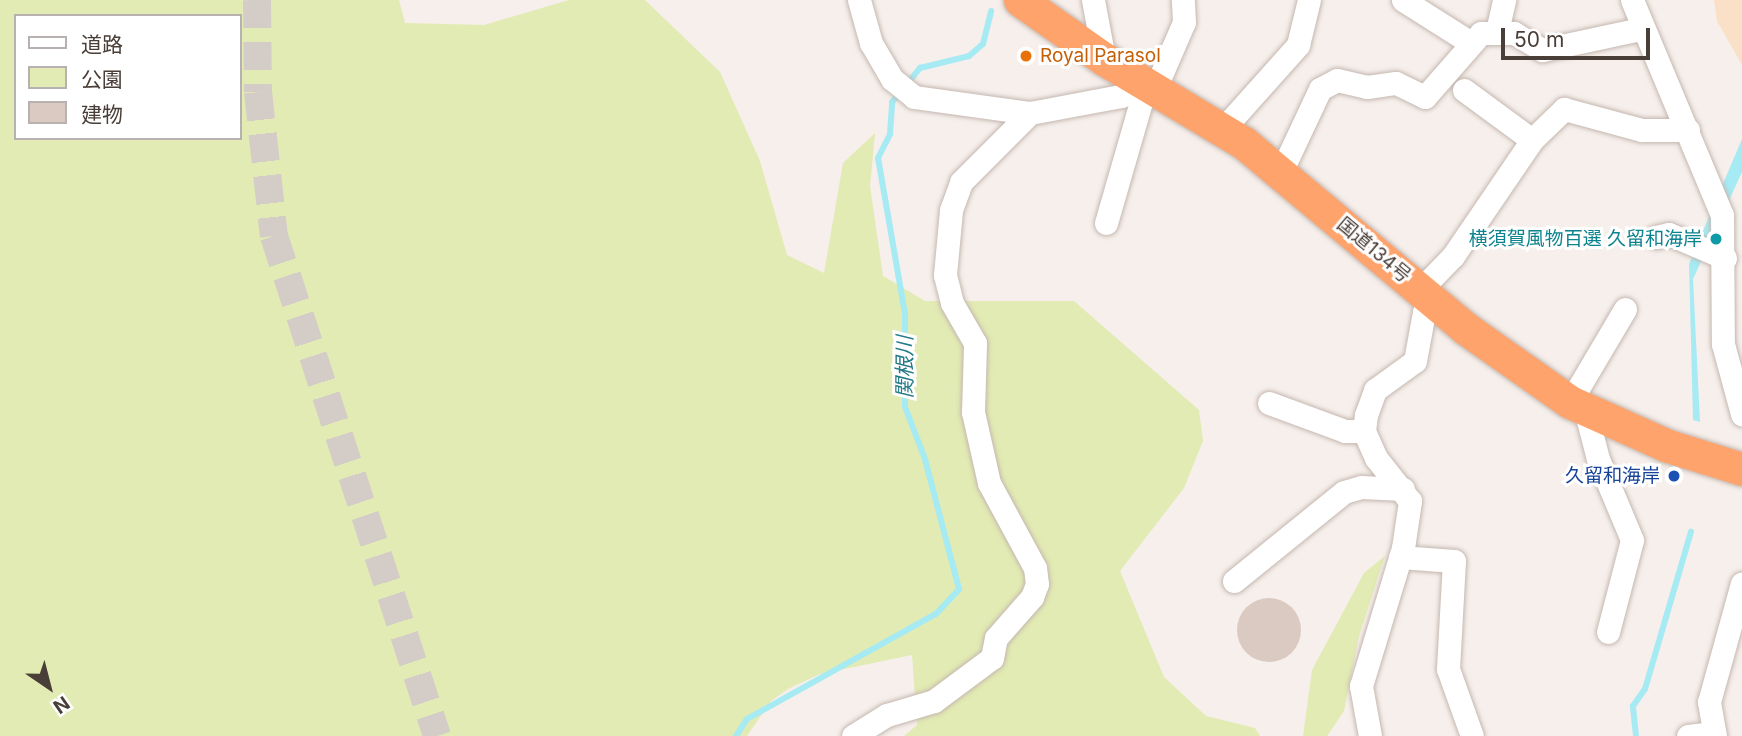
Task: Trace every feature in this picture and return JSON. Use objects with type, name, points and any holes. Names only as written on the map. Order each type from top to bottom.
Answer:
[{"type":"highway","name":"国道134号","points":[[1020,0],[1104,60],[1223,128],[1281,172],[1509,362],[1577,405],[1668,446],[1742,469]]},
{"type":"street","points":[[859,0],[871,43],[892,79],[914,97],[1030,113],[1121,96],[1148,84]]},
{"type":"street","points":[[1093,0],[1104,60]]},
{"type":"street","points":[[1106,223],[1148,84],[1184,22],[1183,0]]},
{"type":"street","points":[[1223,128],[1298,45],[1310,0]]},
{"type":"street","points":[[1402,0],[1471,43]]},
{"type":"street","points":[[1497,31],[1504,0]]},
{"type":"street","points":[[1632,0],[1641,29],[1716,191],[1723,215],[1708,251],[1723,344],[1742,414]]},
{"type":"street","points":[[1281,172],[1320,89],[1337,80],[1367,86],[1396,83],[1425,97],[1481,33],[1497,31],[1527,38],[1542,50],[1641,29]]},
{"type":"street","points":[[1464,90],[1532,140]]},
{"type":"street","points":[[1370,736],[1361,686],[1400,557],[1410,501],[1376,458],[1364,431],[1376,390],[1415,361],[1427,294],[1532,140],[1564,109],[1642,130],[1688,130]]},
{"type":"street","points":[[853,736],[887,715],[934,701],[992,657],[996,638],[1032,597],[1037,584],[1035,568],[989,483],[973,412],[975,343],[952,303],[945,275],[951,210],[961,182],[1030,113]]},
{"type":"street","points":[[1656,237],[1669,234],[1708,251]]},
{"type":"street","points":[[1608,632],[1632,540],[1577,405],[1625,309]]},
{"type":"street","points":[[1269,403],[1345,431],[1364,431]]},
{"type":"street","points":[[1234,581],[1344,492],[1361,486],[1403,489]]},
{"type":"street","points":[[1400,557],[1454,561],[1448,669],[1472,736]]},
{"type":"street","points":[[1688,736],[1715,735],[1709,702],[1742,583]]},
{"type":"green space","points":[[0,0],[399,0],[405,23],[484,25],[569,0],[645,0],[720,72],[760,161],[787,255],[824,273],[843,163],[875,133],[870,186],[883,276],[925,301],[1074,301],[1199,410],[1203,441],[1184,488],[1120,571],[1164,677],[1206,716],[1255,728],[1260,736],[904,736],[917,725],[912,655],[820,674],[788,689],[771,701],[747,736],[0,736]]},
{"type":"green space","points":[[1385,556],[1359,636],[1344,711],[1327,736],[1303,736],[1312,670],[1364,573]]},
{"type":"sand","points":[[1714,0],[1742,0],[1742,65],[1717,21]]},
{"type":"water","points":[[1742,139],[1742,172],[1693,279],[1700,422],[1693,420],[1689,264]]},
{"type":"building","points":[[1269,598],[1287,604],[1295,612],[1301,630],[1295,648],[1287,656],[1269,662],[1251,656],[1243,648],[1237,630],[1243,612],[1251,604]]},
{"type":"waterway","name":"関根川","points":[[907,84],[920,68],[969,56],[983,44],[991,11]]},
{"type":"waterway","name":"関根川","points":[[736,736],[747,719],[936,614],[959,589],[925,459],[905,407],[905,314],[878,158],[890,134],[892,102],[901,92]]},
{"type":"waterway","points":[[1636,736],[1633,706],[1645,689],[1691,532]]},
{"type":"tunnel","points":[[257,0],[258,92],[274,236],[437,736]]},
{"type":"place","name":"Royal Parasol","points":[[1026,56]]},
{"type":"place","name":"横須賀風物百選 久留和海岸","points":[[1716,239]]},
{"type":"place","name":"久留和海岸","points":[[1674,476]]}]
